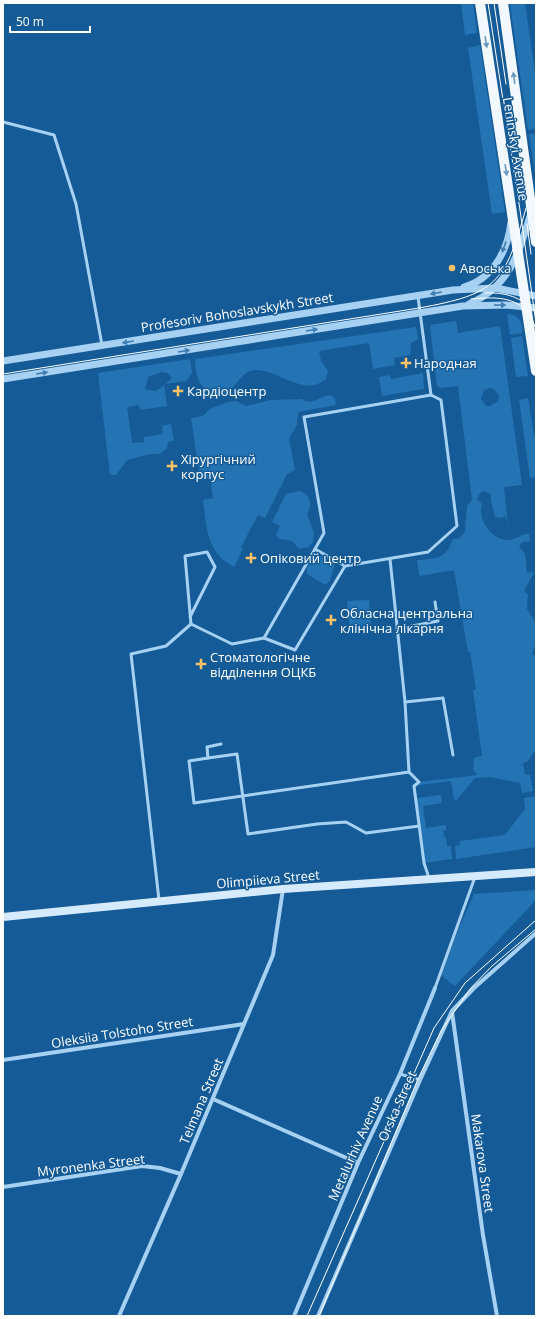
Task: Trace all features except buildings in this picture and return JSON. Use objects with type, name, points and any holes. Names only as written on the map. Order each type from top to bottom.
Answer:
[{"type":"main road","name":"Leninskyi Avenue","points":[[480,3],[524,293],[531,308],[536,371]]},
{"type":"main road","name":"Leninskyi Avenue","points":[[503,3],[536,242]]},
{"type":"main road","name":"Olimpiieva Street","points":[[3,917],[159,900],[283,889],[536,872]]},
{"type":"street","points":[[463,306],[483,298],[495,288],[513,266],[532,208]]},
{"type":"street","points":[[453,290],[467,287],[480,280],[496,266],[510,229],[512,210]]},
{"type":"street","name":"Profesoriv Bohoslavskykh Street","points":[[3,361],[418,297],[453,290],[495,288],[536,296]]},
{"type":"street","points":[[3,379],[463,306],[506,305],[531,308]]},
{"type":"street","name":"Telmana Street","points":[[119,1316],[181,1174],[273,955],[283,889]]},
{"type":"street","name":"Orska Street","points":[[318,1316],[420,1080],[452,1011],[474,988],[536,933]]},
{"type":"street","name":"Metalurhiv Avenue","points":[[294,1316],[358,1163],[400,1074],[434,988]]},
{"type":"street","name":"Makarova Street","points":[[452,1011],[483,1235],[497,1316]]},
{"type":"street","name":"Oleksiia Tolstoho Street","points":[[3,1060],[244,1024]]},
{"type":"street","points":[[212,1099],[358,1163]]},
{"type":"street","name":"Myronenka Street","points":[[3,1186],[142,1166],[160,1168],[181,1174]]},
{"type":"lane","points":[[3,122],[54,135],[76,204],[102,346]]},
{"type":"lane","points":[[418,297],[431,395]]},
{"type":"lane","points":[[264,638],[324,533],[304,417],[431,395],[441,400],[457,526],[428,552],[390,559],[345,566],[315,549]]},
{"type":"lane","points":[[190,617],[215,567],[207,552],[185,556],[190,617],[191,624]]},
{"type":"lane","points":[[390,559],[405,702],[409,772],[419,782],[414,786],[424,863],[430,878]]},
{"type":"lane","points":[[191,624],[232,644],[264,638],[295,650],[345,566]]},
{"type":"lane","points":[[398,629],[438,622],[436,602]]},
{"type":"lane","points":[[159,900],[131,654],[166,646],[191,624]]},
{"type":"lane","points":[[405,702],[443,698],[453,755]]},
{"type":"lane","points":[[208,758],[207,746],[221,744]]},
{"type":"lane","points":[[409,772],[243,796],[194,802],[189,760],[237,754],[243,796],[248,834],[317,824],[346,822],[366,833],[419,826]]},
{"type":"lane","points":[[434,988],[476,875]]},
{"type":"lane","points":[[400,1074],[420,1080]]},
{"type":"shaded area","points":[[461,3],[473,3],[477,33],[465,35]]},
{"type":"shaded area","points":[[510,3],[525,3],[536,79],[536,129],[528,130]]},
{"type":"shaded area","points":[[480,45],[505,212],[492,214],[468,48]]},
{"type":"shaded area","points":[[536,133],[536,180],[529,134]]},
{"type":"shaded area","points":[[507,314],[517,317],[522,326],[522,333],[510,335]]},
{"type":"shaded area","points":[[456,321],[458,333],[500,326],[522,485],[504,487],[508,527],[506,516],[500,518],[495,517],[491,494],[484,491],[479,494],[477,499],[482,504],[482,516],[487,528],[496,537],[508,540],[529,534],[530,541],[522,542],[519,546],[525,554],[527,573],[534,572],[524,591],[528,594],[527,609],[536,623],[536,643],[532,654],[536,655],[536,751],[528,761],[515,767],[523,764],[525,774],[530,775],[533,791],[522,793],[520,783],[490,777],[475,778],[456,801],[454,799],[451,781],[414,786],[419,782],[478,775],[473,770],[474,758],[482,756],[473,690],[476,689],[454,570],[419,576],[417,560],[440,557],[447,551],[453,539],[459,539],[465,531],[467,506],[472,500],[458,386],[440,388],[437,386],[430,325]],"holes":[[[489,388],[494,389],[499,396],[498,401],[490,406],[486,406],[481,399],[484,390]]]},
{"type":"shaded area","points":[[416,327],[418,339],[411,343],[410,355],[394,358],[395,365],[373,369],[369,343],[319,351],[321,361],[328,371],[326,379],[318,384],[300,384],[264,371],[255,370],[246,373],[231,390],[222,396],[204,387],[198,379],[195,359]]},
{"type":"shaded area","points":[[522,336],[528,376],[516,377],[511,338]]},
{"type":"shaded area","points":[[190,359],[192,373],[186,381],[166,384],[172,378],[168,373],[162,372],[148,377],[145,389],[155,391],[164,385],[167,406],[140,410],[139,405],[127,407],[132,443],[144,442],[144,437],[163,434],[162,426],[171,424],[174,441],[168,442],[167,448],[160,454],[150,454],[127,460],[116,475],[110,475],[98,373]]},
{"type":"shaded area","points":[[423,373],[424,389],[382,396],[379,377],[390,375],[391,379]]},
{"type":"shaded area","points":[[330,395],[335,398],[336,405],[298,412],[297,425],[289,438],[295,470],[287,474],[265,518],[258,515],[241,547],[243,549],[234,567],[218,554],[213,547],[207,530],[203,500],[213,498],[210,478],[200,479],[191,418],[203,416],[210,409],[228,402],[236,401],[246,406],[271,400],[302,399],[305,401],[312,401]]},
{"type":"shaded area","points":[[528,398],[534,435],[536,437],[536,477],[530,478],[519,400]]},
{"type":"shaded area","points":[[300,491],[306,495],[310,501],[310,507],[307,514],[314,533],[313,542],[308,547],[299,549],[292,541],[280,539],[276,535],[280,526],[272,522],[286,494]]},
{"type":"shaded area","points":[[318,554],[335,563],[330,581],[325,585],[307,574],[307,567]]},
{"type":"shaded area","points":[[369,600],[371,630],[350,632],[347,601]]},
{"type":"shaded area","points":[[441,795],[442,803],[423,806],[426,828],[446,825],[446,830],[443,830],[444,837],[446,837],[447,846],[451,846],[452,859],[424,863],[416,798]]},
{"type":"shaded area","points":[[536,796],[536,847],[456,859],[455,846],[460,845],[460,841],[505,835],[525,809],[524,798]]},
{"type":"shaded area","points":[[536,890],[536,900],[455,986],[439,974],[474,894]]},
{"type":"tram line","points":[[488,3],[536,323]]},
{"type":"tram line","points":[[494,3],[506,84]]},
{"type":"tram line","points":[[3,374],[419,308],[465,297],[481,290],[494,281],[503,269],[519,234],[526,208]]},
{"type":"tram line","points":[[527,224],[531,254]]},
{"type":"tram line","points":[[485,293],[500,293],[513,296],[535,312]]},
{"type":"tram line","points":[[471,299],[493,298],[511,301],[526,310],[536,329]]},
{"type":"tram line","points":[[307,1316],[434,1028],[465,983],[536,920]]},
{"type":"tram line","points":[[319,1316],[418,1079],[441,1031],[470,989],[492,966],[536,929]]},
{"type":"place","name":"Авоська","points":[[452,268]]},
{"type":"place","name":"Народная","points":[[406,363]]},
{"type":"place","name":"Кардіоцентр","points":[[178,391]]},
{"type":"place","name":"Хірургічний корпус","points":[[172,466]]},
{"type":"place","name":"Опіковий центр","points":[[251,558]]},
{"type":"place","name":"Обласна центральна клінічна лікарня","points":[[331,620]]},
{"type":"place","name":"Стоматологічне відділення ОЦКБ","points":[[201,664]]}]
